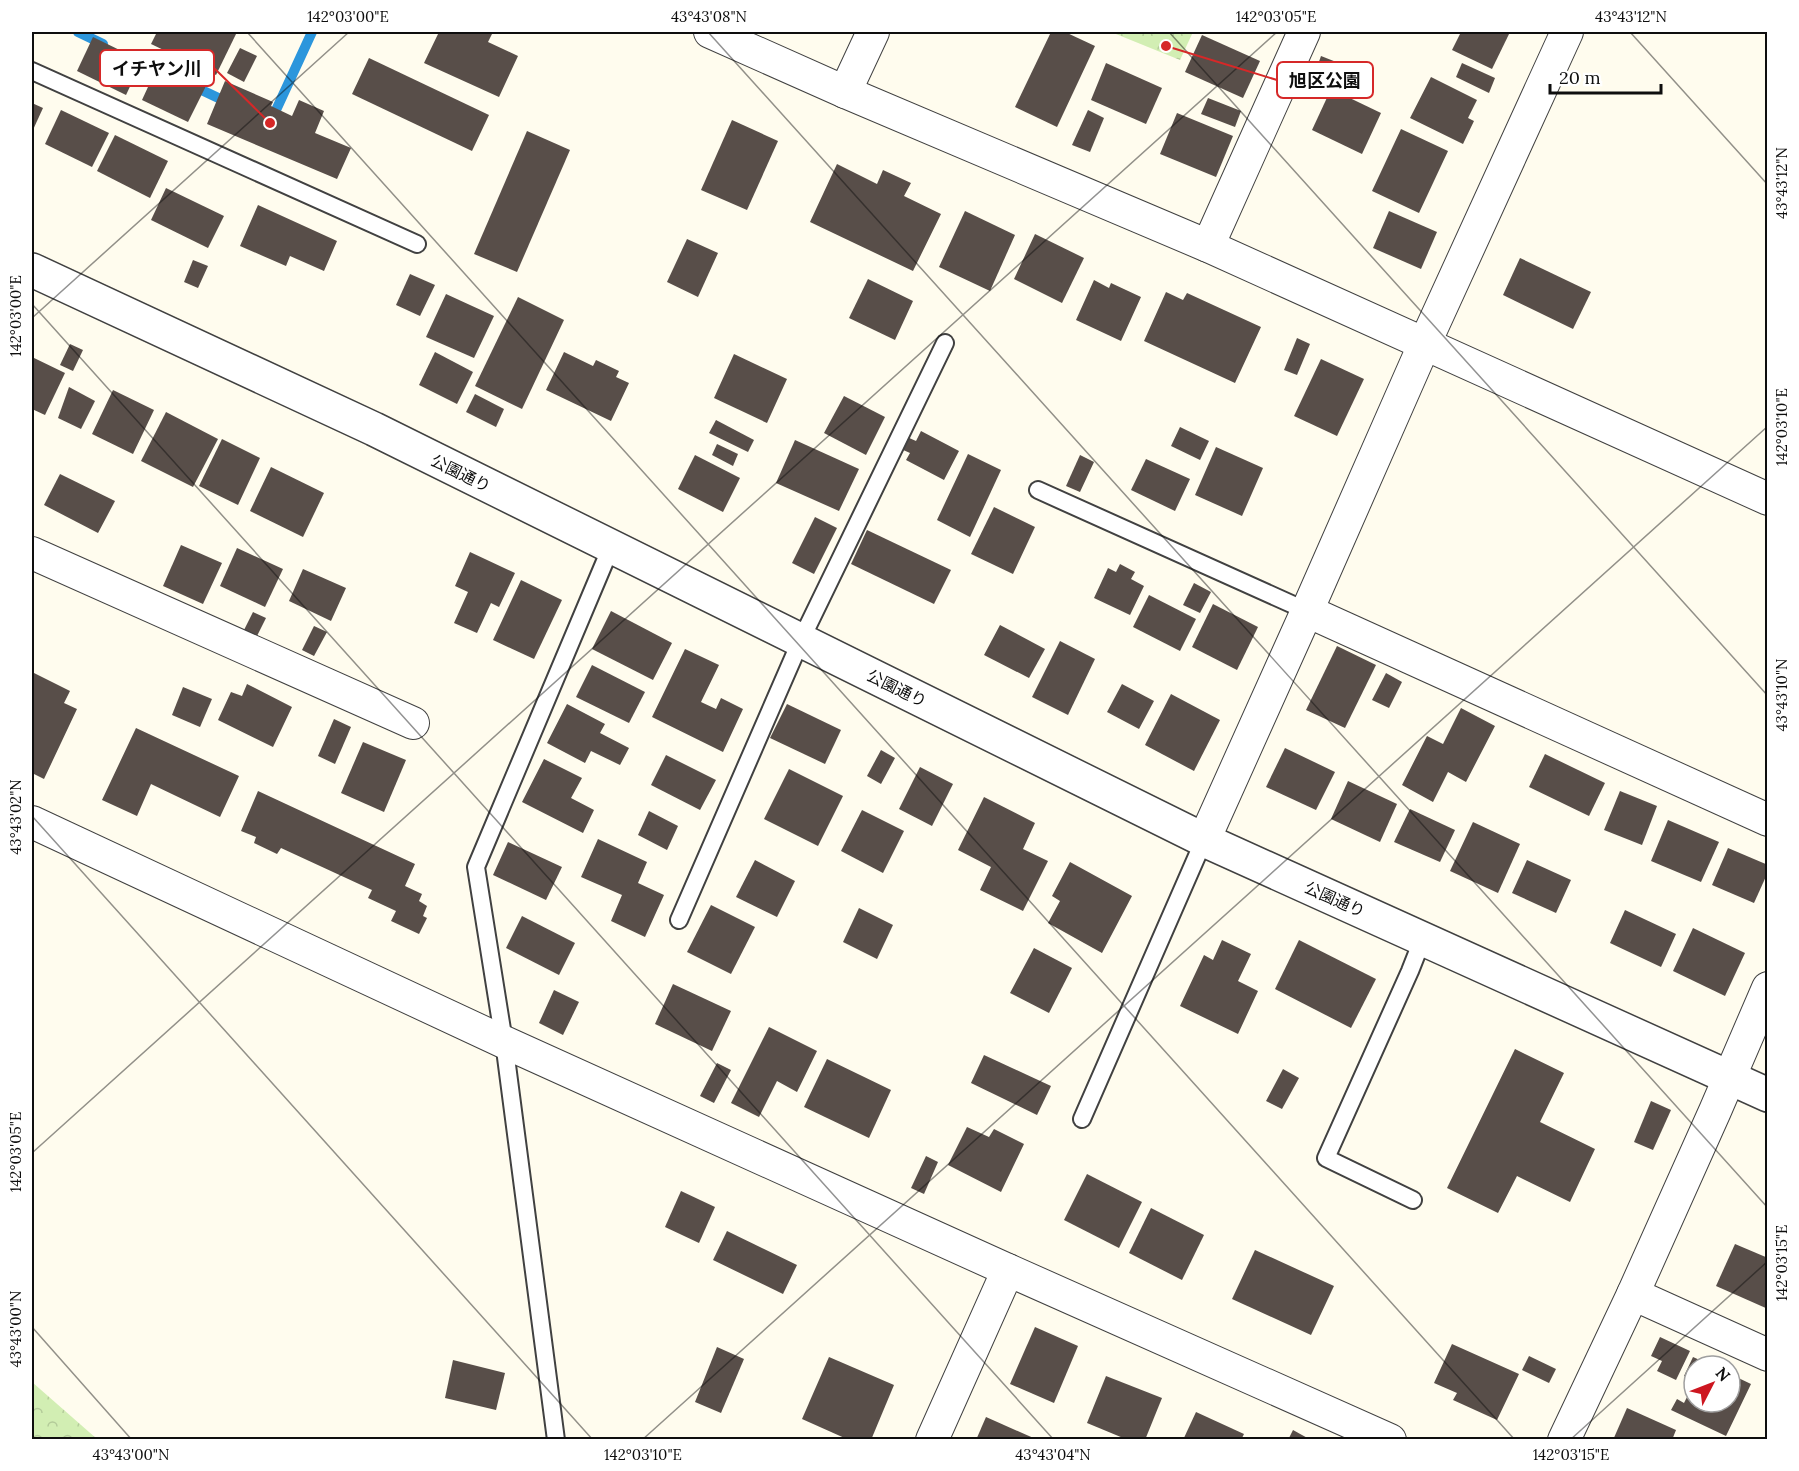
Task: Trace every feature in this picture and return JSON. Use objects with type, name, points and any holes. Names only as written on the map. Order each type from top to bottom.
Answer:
[{"type":"street","points":[[710,32],[845,92],[1208,246],[1767,499]]},
{"type":"street","points":[[845,92],[873,32]]},
{"type":"street","points":[[1208,246],[1304,32]]},
{"type":"street","points":[[1204,840],[1425,345],[1568,32]]},
{"type":"street","name":"公園通り","points":[[32,270],[374,429],[1204,840],[1767,1095]]},
{"type":"street","points":[[32,553],[413,723]]},
{"type":"street","points":[[1307,611],[1767,820]]},
{"type":"street","points":[[32,822],[504,1042],[1390,1440]]},
{"type":"street","points":[[1564,1440],[1633,1294],[1767,988]]},
{"type":"street","points":[[932,1440],[1008,1269]]},
{"type":"street","points":[[1633,1294],[1767,1355]]},
{"type":"lane","points":[[32,71],[417,244]]},
{"type":"lane","points":[[679,920],[801,640],[945,343]]},
{"type":"lane","points":[[1038,490],[1307,611]]},
{"type":"lane","points":[[556,1440],[504,1042],[476,867],[611,547]]},
{"type":"lane","points":[[1082,1119],[1204,840]]},
{"type":"lane","points":[[1413,1200],[1326,1158],[1423,938]]},
{"type":"green space","points":[[1111,32],[1193,32],[1180,60]]},
{"type":"green space","points":[[32,1382],[97,1439],[32,1439]]},
{"type":"building","points":[[157,32],[237,32],[216,75],[151,44]]},
{"type":"building","points":[[439,32],[487,32],[492,34],[488,42],[518,56],[499,97],[424,63]]},
{"type":"building","points":[[1051,32],[1065,32],[1095,46],[1057,127],[1015,107]]},
{"type":"building","points":[[1461,32],[1510,32],[1492,69],[1452,50]]},
{"type":"building","points":[[1202,35],[1260,61],[1243,98],[1185,72]]},
{"type":"building","points":[[93,37],[142,61],[126,95],[77,71]]},
{"type":"building","points":[[240,48],[257,56],[244,82],[227,73]]},
{"type":"building","points":[[1321,56],[1349,67],[1343,81],[1316,70]]},
{"type":"building","points":[[369,58],[489,115],[472,151],[352,94]]},
{"type":"building","points":[[159,63],[206,86],[188,122],[142,100]]},
{"type":"building","points":[[1106,63],[1162,88],[1146,124],[1091,100]]},
{"type":"building","points":[[1462,63],[1495,78],[1489,93],[1456,77]]},
{"type":"building","points":[[1431,77],[1477,100],[1468,118],[1474,121],[1463,144],[1410,118]]},
{"type":"building","points":[[225,81],[273,102],[271,106],[292,116],[299,100],[324,111],[315,133],[351,148],[337,179],[207,124]]},
{"type":"building","points":[[1331,89],[1381,113],[1362,154],[1312,130]]},
{"type":"building","points":[[1208,98],[1241,111],[1235,127],[1201,114]]},
{"type":"building","points":[[32,103],[43,108],[32,132]]},
{"type":"building","points":[[61,110],[109,133],[92,167],[45,144]]},
{"type":"building","points":[[1088,110],[1104,118],[1090,152],[1072,145]]},
{"type":"building","points":[[1177,113],[1233,136],[1216,177],[1160,154]]},
{"type":"building","points":[[732,120],[778,141],[747,210],[701,190]]},
{"type":"building","points":[[1401,129],[1448,151],[1419,213],[1372,191]]},
{"type":"building","points":[[527,131],[570,150],[517,272],[474,254]]},
{"type":"building","points":[[115,135],[168,161],[150,198],[97,171]]},
{"type":"building","points":[[837,164],[877,184],[883,170],[911,183],[904,196],[941,214],[913,271],[810,222]]},
{"type":"building","points":[[166,188],[224,216],[208,248],[151,220]]},
{"type":"building","points":[[258,205],[337,241],[324,271],[290,256],[286,266],[240,246]]},
{"type":"building","points":[[965,211],[1015,235],[990,291],[939,267]]},
{"type":"building","points":[[1389,211],[1437,232],[1421,269],[1373,248]]},
{"type":"building","points":[[1035,234],[1084,258],[1062,303],[1014,279]]},
{"type":"building","points":[[687,239],[718,253],[698,297],[667,282]]},
{"type":"building","points":[[1520,258],[1591,292],[1573,329],[1503,295]]},
{"type":"building","points":[[193,260],[208,266],[198,288],[184,282]]},
{"type":"building","points":[[410,274],[435,285],[420,316],[396,305]]},
{"type":"building","points":[[868,279],[913,301],[895,340],[849,318]]},
{"type":"building","points":[[1094,280],[1109,288],[1111,283],[1141,297],[1121,341],[1076,320]]},
{"type":"building","points":[[1166,292],[1183,300],[1187,293],[1261,327],[1235,383],[1144,341]]},
{"type":"building","points":[[446,294],[494,316],[474,358],[426,337]]},
{"type":"building","points":[[518,297],[564,320],[522,409],[475,386]]},
{"type":"building","points":[[1297,338],[1310,344],[1297,375],[1284,370]]},
{"type":"building","points":[[70,344],[83,350],[73,371],[60,365]]},
{"type":"building","points":[[435,352],[473,372],[457,404],[419,385]]},
{"type":"building","points":[[564,352],[593,366],[596,360],[619,371],[616,377],[629,383],[611,421],[546,390]]},
{"type":"building","points":[[734,354],[787,379],[767,423],[714,398]]},
{"type":"building","points":[[32,357],[65,373],[45,415],[32,409]]},
{"type":"building","points":[[1321,359],[1364,379],[1337,436],[1294,416]]},
{"type":"building","points":[[69,387],[95,401],[81,429],[58,418]]},
{"type":"building","points":[[113,390],[154,410],[133,454],[92,434]]},
{"type":"building","points":[[475,394],[504,409],[496,427],[466,412]]},
{"type":"building","points":[[844,396],[885,417],[866,455],[824,433]]},
{"type":"building","points":[[166,412],[218,439],[193,487],[141,461]]},
{"type":"building","points":[[716,420],[754,440],[748,452],[709,433]]},
{"type":"building","points":[[1180,427],[1209,441],[1200,460],[1171,446]]},
{"type":"building","points":[[921,431],[959,451],[944,480],[906,460],[910,453],[901,449],[907,437],[916,441]]},
{"type":"building","points":[[222,439],[260,458],[238,505],[199,486]]},
{"type":"building","points":[[795,440],[859,469],[839,511],[776,483]]},
{"type":"building","points":[[717,444],[738,454],[733,466],[712,455]]},
{"type":"building","points":[[1216,447],[1263,468],[1242,516],[1195,495]]},
{"type":"building","points":[[968,454],[1001,470],[970,537],[937,520]]},
{"type":"building","points":[[695,455],[740,478],[723,512],[678,489]]},
{"type":"building","points":[[1080,455],[1094,462],[1080,492],[1066,486]]},
{"type":"building","points":[[1146,459],[1190,479],[1175,511],[1131,490]]},
{"type":"building","points":[[271,467],[324,493],[303,537],[250,511]]},
{"type":"building","points":[[60,474],[115,501],[98,533],[44,505]]},
{"type":"building","points":[[994,507],[1035,527],[1013,574],[971,554]]},
{"type":"building","points":[[815,517],[837,528],[814,574],[792,563]]},
{"type":"building","points":[[867,530],[951,570],[934,604],[851,564]]},
{"type":"building","points":[[181,545],[222,563],[203,604],[163,586]]},
{"type":"building","points":[[237,548],[283,569],[265,607],[220,586]]},
{"type":"building","points":[[470,552],[515,573],[499,607],[491,603],[477,633],[454,623],[468,592],[455,586]]},
{"type":"building","points":[[1120,564],[1135,572],[1131,579],[1144,586],[1130,615],[1094,598],[1108,568],[1116,572]]},
{"type":"building","points":[[303,569],[346,588],[331,621],[289,601]]},
{"type":"building","points":[[521,580],[562,600],[534,659],[493,640]]},
{"type":"building","points":[[1194,583],[1211,592],[1200,613],[1183,605]]},
{"type":"building","points":[[1149,595],[1196,619],[1180,651],[1133,627]]},
{"type":"building","points":[[1213,604],[1258,627],[1237,670],[1192,647]]},
{"type":"building","points":[[611,611],[672,643],[653,680],[592,649]]},
{"type":"building","points":[[253,612],[266,618],[255,640],[242,634]]},
{"type":"building","points":[[1000,625],[1045,649],[1029,678],[984,655]]},
{"type":"building","points":[[314,626],[327,632],[314,656],[302,650]]},
{"type":"building","points":[[1060,641],[1095,659],[1068,715],[1032,697]]},
{"type":"building","points":[[1337,646],[1376,665],[1345,728],[1306,710]]},
{"type":"building","points":[[685,649],[719,665],[701,702],[716,709],[721,698],[743,709],[723,752],[652,717]]},
{"type":"building","points":[[592,665],[645,692],[629,723],[576,697]]},
{"type":"building","points":[[32,672],[70,691],[64,703],[77,709],[44,779],[32,773]]},
{"type":"building","points":[[1386,673],[1402,682],[1389,708],[1372,700]]},
{"type":"building","points":[[247,684],[292,707],[273,747],[218,720],[231,692],[242,696]]},
{"type":"building","points":[[1122,684],[1154,701],[1139,729],[1107,712]]},
{"type":"building","points":[[183,687],[212,699],[200,727],[172,715]]},
{"type":"building","points":[[1171,694],[1220,720],[1194,771],[1145,745]]},
{"type":"building","points":[[567,704],[605,724],[600,733],[629,748],[620,765],[591,751],[585,763],[547,743]]},
{"type":"building","points":[[787,704],[841,730],[825,764],[770,738]]},
{"type":"building","points":[[1461,708],[1495,726],[1466,782],[1448,772],[1433,802],[1402,785],[1427,736],[1443,744]]},
{"type":"building","points":[[334,719],[351,727],[335,764],[318,756]]},
{"type":"building","points":[[136,728],[239,776],[220,817],[151,784],[137,816],[102,800]]},
{"type":"building","points":[[363,742],[406,760],[384,812],[341,793]]},
{"type":"building","points":[[1285,748],[1335,772],[1316,810],[1266,787]]},
{"type":"building","points":[[881,750],[895,758],[881,784],[867,776]]},
{"type":"building","points":[[1545,754],[1605,783],[1589,816],[1529,787]]},
{"type":"building","points":[[666,755],[716,780],[700,810],[651,785]]},
{"type":"building","points":[[544,759],[582,778],[571,798],[594,810],[583,833],[522,802]]},
{"type":"building","points":[[920,767],[953,784],[932,826],[899,809]]},
{"type":"building","points":[[789,769],[843,796],[818,846],[764,819]]},
{"type":"building","points":[[1348,781],[1397,804],[1380,842],[1331,819]]},
{"type":"building","points":[[258,791],[415,864],[405,886],[422,894],[419,901],[427,906],[423,916],[427,918],[419,934],[391,921],[396,911],[368,898],[372,890],[281,848],[277,854],[254,843],[256,837],[241,831]]},
{"type":"building","points":[[1620,791],[1657,806],[1642,845],[1604,830]]},
{"type":"building","points":[[984,797],[1035,823],[1023,849],[1048,861],[1023,911],[980,890],[991,867],[958,850]]},
{"type":"building","points":[[1410,809],[1455,830],[1440,862],[1394,842]]},
{"type":"building","points":[[862,810],[904,831],[883,873],[841,851]]},
{"type":"building","points":[[649,811],[678,826],[667,850],[638,835]]},
{"type":"building","points":[[1668,820],[1719,842],[1701,882],[1651,861]]},
{"type":"building","points":[[1473,822],[1520,844],[1498,893],[1450,871]]},
{"type":"building","points":[[598,839],[647,862],[638,883],[664,895],[645,937],[611,921],[622,895],[581,877]]},
{"type":"building","points":[[508,842],[562,867],[546,900],[493,875]]},
{"type":"building","points":[[1728,848],[1768,865],[1768,872],[1754,903],[1712,885]]},
{"type":"building","points":[[755,860],[795,881],[777,917],[736,897]]},
{"type":"building","points":[[1527,860],[1571,880],[1556,913],[1512,893]]},
{"type":"building","points":[[1070,862],[1132,896],[1102,953],[1048,923],[1060,901],[1052,896]]},
{"type":"building","points":[[711,905],[755,927],[731,974],[687,952]]},
{"type":"building","points":[[859,908],[893,925],[877,959],[843,942]]},
{"type":"building","points":[[1625,910],[1676,934],[1661,967],[1610,943]]},
{"type":"building","points":[[522,916],[575,943],[559,975],[506,948]]},
{"type":"building","points":[[1693,928],[1745,953],[1725,996],[1673,971]]},
{"type":"building","points":[[1222,940],[1251,954],[1238,981],[1258,991],[1238,1034],[1180,1006],[1204,955],[1213,960]]},
{"type":"building","points":[[1299,940],[1376,979],[1351,1028],[1275,989]]},
{"type":"building","points":[[1034,948],[1072,968],[1049,1013],[1010,993]]},
{"type":"building","points":[[673,984],[731,1011],[712,1051],[655,1024]]},
{"type":"building","points":[[554,990],[579,1002],[563,1035],[539,1023]]},
{"type":"building","points":[[769,1027],[817,1051],[797,1092],[777,1081],[759,1117],[731,1103]]},
{"type":"building","points":[[1515,1049],[1564,1073],[1540,1122],[1595,1149],[1570,1202],[1517,1176],[1498,1213],[1447,1188]]},
{"type":"building","points":[[984,1055],[1051,1086],[1037,1115],[971,1083]]},
{"type":"building","points":[[827,1059],[891,1090],[869,1138],[804,1107]]},
{"type":"building","points":[[717,1063],[731,1070],[714,1103],[700,1096]]},
{"type":"building","points":[[1283,1069],[1299,1078],[1282,1109],[1266,1101]]},
{"type":"building","points":[[1651,1101],[1671,1110],[1653,1150],[1634,1142]]},
{"type":"building","points":[[967,1127],[989,1137],[994,1129],[1024,1144],[1001,1192],[948,1165]]},
{"type":"building","points":[[926,1156],[938,1162],[924,1194],[911,1188]]},
{"type":"building","points":[[1087,1174],[1142,1202],[1119,1248],[1064,1220]]},
{"type":"building","points":[[681,1191],[715,1207],[699,1243],[665,1227]]},
{"type":"building","points":[[1151,1208],[1204,1235],[1182,1280],[1129,1253]]},
{"type":"building","points":[[727,1231],[797,1265],[783,1294],[713,1260]]},
{"type":"building","points":[[1735,1244],[1768,1258],[1768,1309],[1716,1286]]},
{"type":"building","points":[[1255,1250],[1334,1286],[1311,1335],[1232,1299]]},
{"type":"building","points":[[1035,1327],[1078,1346],[1054,1403],[1010,1384]]},
{"type":"building","points":[[1660,1337],[1690,1351],[1689,1354],[1682,1354],[1682,1368],[1676,1380],[1657,1371],[1662,1361],[1651,1356]]},
{"type":"building","points":[[1452,1344],[1519,1374],[1497,1420],[1453,1400],[1457,1393],[1434,1383]]},
{"type":"building","points":[[717,1347],[744,1359],[721,1413],[695,1402]]},
{"type":"building","points":[[1529,1356],[1556,1369],[1549,1383],[1522,1370]]},
{"type":"building","points":[[829,1357],[894,1385],[871,1440],[849,1440],[802,1419]]},
{"type":"building","points":[[453,1360],[505,1373],[496,1410],[445,1398]]},
{"type":"building","points":[[1106,1376],[1162,1398],[1145,1440],[1128,1440],[1087,1423]]},
{"type":"building","points":[[1742,1380],[1751,1384],[1742,1403]]},
{"type":"building","points":[[1677,1399],[1682,1402],[1682,1414],[1737,1414],[1726,1436],[1671,1410]]},
{"type":"building","points":[[1627,1408],[1676,1430],[1672,1440],[1613,1440]]},
{"type":"building","points":[[1196,1412],[1244,1434],[1241,1440],[1183,1440]]},
{"type":"building","points":[[986,1417],[1038,1440],[976,1440]]},
{"type":"building","points":[[1293,1430],[1311,1440],[1288,1440]]},
{"type":"waterway","points":[[78,32],[103,44]]},
{"type":"waterway","points":[[271,121],[312,32]]},
{"type":"waterway","points":[[131,57],[168,75]]},
{"type":"waterway","points":[[191,85],[231,104]]},
{"type":"place","name":"旭区公園","points":[[1166,46]]},
{"type":"place","name":"イチヤン川","points":[[270,123]]}]
